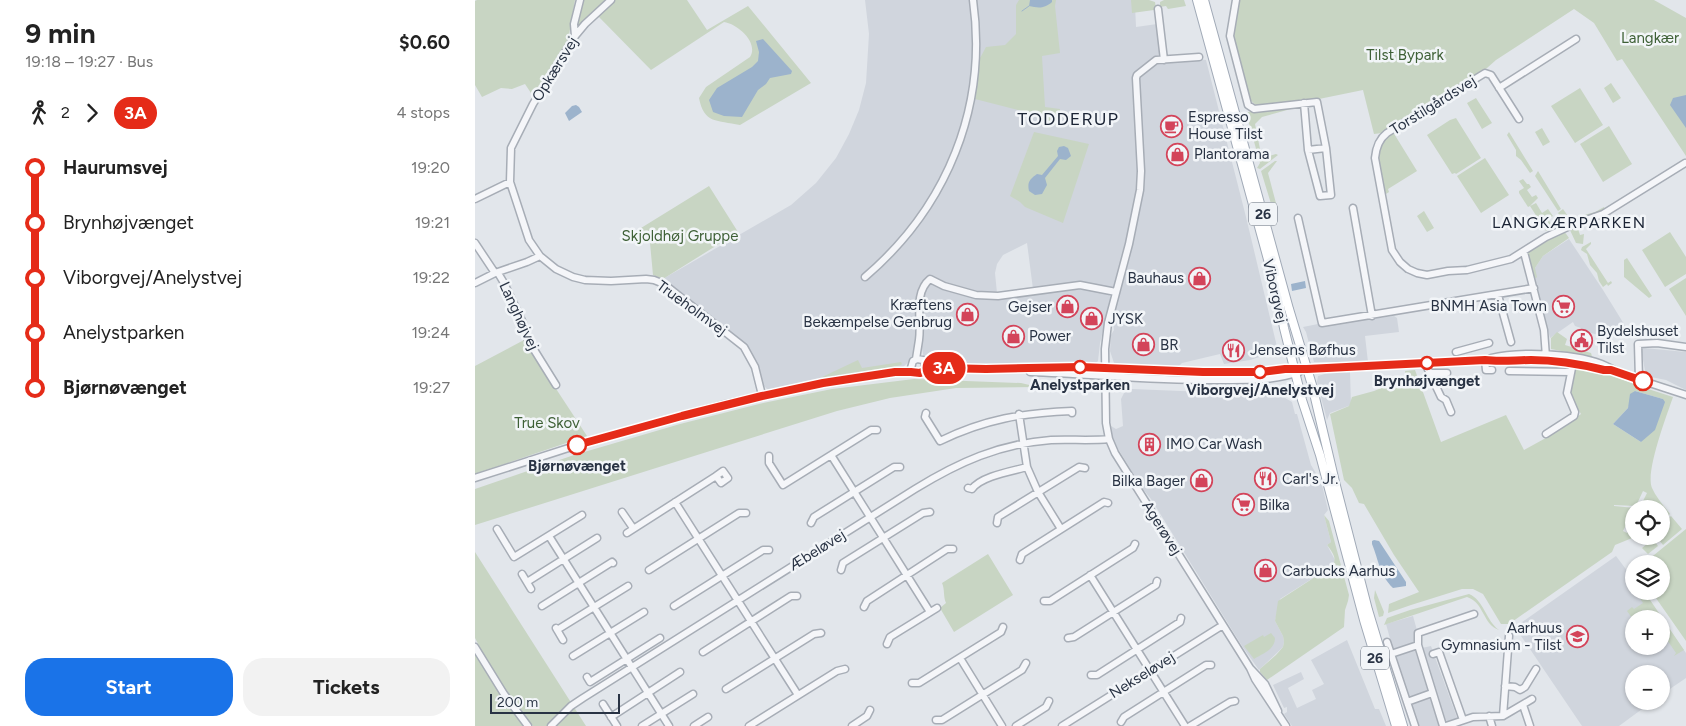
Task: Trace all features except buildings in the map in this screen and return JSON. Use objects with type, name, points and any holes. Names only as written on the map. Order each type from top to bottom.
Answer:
[{"type":"main road","name":"Viborgvej","points":[[1197,0],[1278,296],[1295,371],[1320,455],[1364,620],[1396,726]]},
{"type":"main road","name":"Viborgvej","points":[[1204,0],[1307,369],[1368,610],[1403,726]]},
{"type":"street","points":[[575,36],[574,24],[580,0]]},
{"type":"street","name":"Opkærsvej","points":[[510,182],[511,148],[533,104],[575,36],[611,0]]},
{"type":"street","points":[[865,277],[896,248],[923,214],[954,158],[970,108],[975,81],[977,43],[973,0]]},
{"type":"street","points":[[1237,0],[1230,36],[1248,105],[1254,109],[1304,103],[1317,102],[1326,148],[1331,195],[1320,196],[1309,150],[1304,103]]},
{"type":"street","points":[[1158,9],[1164,60]]},
{"type":"street","name":"Torstilgårdsvej","points":[[1499,88],[1575,39]]},
{"type":"street","points":[[1105,368],[1108,323],[1139,203],[1141,171],[1136,78],[1153,61],[1199,57]]},
{"type":"street","name":"Torstilgårdsvej","points":[[1519,118],[1491,75],[1485,73],[1383,136],[1376,148],[1375,158],[1392,250],[1399,262],[1408,270],[1417,274],[1427,275],[1467,270],[1503,262],[1525,252]]},
{"type":"street","points":[[1309,150],[1326,148]]},
{"type":"street","points":[[1546,357],[1544,330],[1525,252],[1545,237],[1603,214],[1685,163]]},
{"type":"street","points":[[475,199],[510,182],[529,240],[540,256],[496,273],[475,243]]},
{"type":"street","points":[[1353,208],[1372,316]]},
{"type":"street","points":[[1298,218],[1322,323],[1534,288]]},
{"type":"street","name":"Trueholmvej","points":[[540,256],[556,269],[585,280],[646,279],[663,284],[744,347],[755,367],[762,396]]},
{"type":"street","name":"Langhøjvej","points":[[475,283],[496,273],[504,283],[523,323],[528,340],[556,385]]},
{"type":"street","points":[[915,372],[911,368],[919,361],[920,296],[925,283],[930,279],[950,288],[976,295],[998,296],[1080,285],[1116,292]]},
{"type":"street","points":[[1498,295],[1511,342]]},
{"type":"street","points":[[1456,352],[1489,343]]},
{"type":"street","points":[[1639,380],[1638,344],[1686,347]]},
{"type":"street","points":[[1475,347],[1476,360]]},
{"type":"street","points":[[1546,357],[1611,370]]},
{"type":"street","points":[[986,369],[1063,367],[1253,372],[1476,360],[1493,361],[1572,357],[1606,366],[1611,370],[1686,395]]},
{"type":"street","points":[[1485,360],[1486,370],[1492,370]]},
{"type":"street","points":[[919,361],[926,367],[923,372]]},
{"type":"street","points":[[895,372],[919,361],[943,368]]},
{"type":"street","points":[[1425,363],[1441,398],[1445,400],[1451,412]]},
{"type":"street","points":[[1546,434],[1574,416],[1575,412],[1567,393],[1573,363]]},
{"type":"street","points":[[475,478],[609,436],[762,396],[823,383],[895,372],[920,373],[929,369],[943,368],[1181,380],[1251,380],[1282,377],[1295,371]]},
{"type":"street","name":"Agerøvej","points":[[1105,368],[1105,411],[1109,439],[1115,453],[1250,668],[1272,707],[1286,726]]},
{"type":"street","points":[[1509,371],[1571,372]]},
{"type":"street","points":[[1429,373],[1447,373]]},
{"type":"street","points":[[926,413],[925,417],[940,441],[971,427],[1019,414],[1072,410],[1073,413]]},
{"type":"street","points":[[1019,414],[1027,467],[1038,492],[1061,529]]},
{"type":"street","points":[[769,456],[769,463],[783,485],[871,430],[877,430]]},
{"type":"street","name":"Æbeløvej","points":[[551,726],[577,702],[953,466],[987,453],[1023,444],[1052,440],[1109,439]]},
{"type":"street","points":[[831,455],[929,612]]},
{"type":"street","points":[[811,524],[814,517],[894,467],[900,467]]},
{"type":"street","points":[[969,488],[972,489],[975,484],[990,478],[1027,467]]},
{"type":"street","points":[[997,523],[998,517],[1038,492],[1079,467],[1085,468]]},
{"type":"street","points":[[627,533],[716,476]]},
{"type":"street","points":[[675,502],[798,695]]},
{"type":"street","points":[[1020,560],[1021,554],[1104,502],[1108,503]]},
{"type":"street","points":[[622,512],[633,528]]},
{"type":"street","points":[[841,570],[843,563],[923,513],[930,512]]},
{"type":"street","points":[[649,570],[739,514],[746,513]]},
{"type":"street","points":[[497,529],[514,557],[582,515]]},
{"type":"street","points":[[549,536],[669,726]]},
{"type":"street","points":[[527,582],[597,538]]},
{"type":"street","points":[[1044,601],[1050,600],[1090,575],[1133,548],[1135,544]]},
{"type":"street","points":[[864,607],[867,600],[947,549],[953,549]]},
{"type":"street","points":[[674,606],[763,550],[769,550]]},
{"type":"street","points":[[546,613],[541,605],[613,563]]},
{"type":"street","points":[[522,574],[531,589]]},
{"type":"street","points":[[1090,575],[1185,726]]},
{"type":"street","points":[[1068,638],[1074,637],[1156,586],[1157,581]]},
{"type":"street","points":[[563,640],[556,629],[628,586]]},
{"type":"street","points":[[703,652],[791,596],[797,596]]},
{"type":"street","points":[[887,644],[890,637],[937,608]]},
{"type":"street","points":[[577,663],[572,654],[644,612]]},
{"type":"street","points":[[1474,614],[1418,633],[1418,645],[1432,693],[1445,726],[1473,717],[1503,716],[1532,699]]},
{"type":"street","points":[[1091,675],[1097,675],[1180,622],[1181,618]]},
{"type":"street","name":"Nekseløvej","points":[[1062,726],[1223,625]]},
{"type":"street","points":[[912,683],[919,684],[1001,632],[1003,627]]},
{"type":"street","points":[[726,688],[814,634],[821,633]]},
{"type":"street","points":[[1503,716],[1509,636]]},
{"type":"street","points":[[587,677],[590,682],[660,638]]},
{"type":"street","points":[[1387,642],[1415,726]]},
{"type":"street","points":[[1391,654],[1418,645]]},
{"type":"street","points":[[475,647],[504,694],[528,726]]},
{"type":"street","points":[[1433,654],[1439,652],[1463,720]]},
{"type":"street","points":[[959,658],[1002,726]]},
{"type":"street","points":[[936,720],[942,720],[983,695],[1022,670],[1026,663]]},
{"type":"street","points":[[1121,722],[1124,716],[1206,665],[1211,665]]},
{"type":"street","points":[[749,726],[837,671],[845,669]]},
{"type":"street","points":[[1505,686],[1515,687],[1520,690],[1525,687],[1536,670]]},
{"type":"street","points":[[611,716],[680,672]]},
{"type":"street","points":[[1407,702],[1432,693]]},
{"type":"street","points":[[642,726],[693,694]]},
{"type":"street","points":[[1016,726],[1046,707],[1049,701]]},
{"type":"street","points":[[1190,726],[1230,702],[1235,701]]},
{"type":"street","points":[[603,704],[617,726]]},
{"type":"street","points":[[1523,706],[1530,726]]},
{"type":"street","points":[[852,726],[867,716],[870,710]]},
{"type":"street","points":[[1489,716],[1492,726]]},
{"type":"street","points":[[694,726],[708,717]]},
{"type":"shaded area","points":[[865,0],[1143,0],[1135,5],[1136,27],[1157,24],[1161,55],[1153,59],[1136,74],[1139,174],[1135,210],[1115,285],[1111,288],[1033,289],[1027,243],[1003,255],[997,264],[995,273],[997,293],[976,292],[945,283],[928,275],[923,282],[916,351],[914,357],[903,367],[772,391],[763,385],[753,357],[740,340],[661,280],[791,205],[816,183],[836,158],[859,110],[866,83],[869,34]]},
{"type":"shaded area","points":[[1206,60],[1278,351],[1250,360],[1224,364],[1220,354],[1182,363],[1176,369],[1118,365],[1114,363],[1110,351],[1111,335],[1114,330],[1113,318],[1143,190],[1139,77],[1155,63]]},
{"type":"shaded area","points":[[1569,239],[1632,337],[1608,332],[1607,337],[1583,331],[1575,326],[1573,322],[1550,338],[1533,271],[1543,256]]},
{"type":"shaded area","points":[[933,282],[959,294],[976,297],[1072,289],[1097,290],[1108,293],[1111,298],[1100,343],[1098,361],[1096,363],[1034,366],[1012,364],[1009,366],[945,366],[930,363],[924,358],[922,349],[923,295],[927,284]]},
{"type":"shaded area","points":[[1394,316],[1397,318],[1399,332],[1365,336],[1368,362],[1314,362],[1303,327]]},
{"type":"shaded area","points":[[1641,349],[1686,352],[1686,390],[1666,380],[1646,376]]},
{"type":"shaded area","points":[[1350,372],[1351,405],[1330,413],[1327,420],[1317,382],[1318,376],[1328,373]]},
{"type":"shaded area","points":[[1132,389],[1280,395],[1292,402],[1311,465],[1323,489],[1328,510],[1324,515],[1331,542],[1327,545],[1335,560],[1332,566],[1280,599],[1275,621],[1283,636],[1283,647],[1259,670],[1242,646],[1151,499],[1142,488],[1112,436],[1111,426],[1116,429],[1123,426],[1121,399],[1124,393]]},
{"type":"shaded area","name":"Aarhuus Gymnasium - Tilst","points":[[1616,556],[1625,568],[1625,600],[1648,600],[1655,610],[1625,610],[1625,655],[1670,655],[1670,630],[1686,653],[1686,678],[1670,689],[1670,665],[1625,665],[1625,710],[1641,710],[1619,726],[1582,726],[1515,627]]},
{"type":"shaded area","points":[[1413,616],[1422,648],[1431,646],[1460,726],[1414,726],[1386,624]]},
{"type":"shaded area","points":[[1347,640],[1375,709],[1379,709],[1386,726],[1292,726],[1284,714],[1287,712],[1287,707],[1284,708],[1273,685],[1301,672],[1304,679],[1288,688],[1297,708],[1316,699],[1312,690],[1324,684],[1311,660]]},
{"type":"green space","points":[[575,0],[569,35],[567,37],[570,39],[538,90],[531,93],[525,84],[512,89],[501,88],[482,97],[475,85],[475,1]]},
{"type":"green space","points":[[583,0],[608,0],[579,27],[577,26]]},
{"type":"green space","points":[[615,0],[687,0],[707,30],[748,6],[811,83],[740,125],[708,117],[701,106],[699,98],[706,87],[750,57],[752,46],[746,35],[735,26],[724,22],[651,70],[597,15]]},
{"type":"green space","points":[[1019,0],[1056,0],[1060,53],[1042,56],[1045,107],[1060,109],[1060,125],[1042,124],[1034,114],[975,99],[979,60],[986,47],[1005,45],[1016,34],[1016,5]]},
{"type":"green space","points":[[1131,0],[1149,0],[1155,2],[1156,8],[1154,10],[1132,13]]},
{"type":"green space","points":[[1164,0],[1184,0],[1186,6],[1168,9],[1166,6],[1160,7],[1160,2]]},
{"type":"green space","name":"Tilst Bypark","points":[[1239,0],[1654,0],[1686,18],[1686,156],[1622,59],[1617,61],[1594,23],[1574,9],[1496,60],[1487,68],[1382,133],[1374,134],[1363,90],[1319,99],[1257,106],[1249,99],[1232,37]]},
{"type":"green space","points":[[1611,83],[1621,98],[1613,103],[1604,88]]},
{"type":"green space","points":[[1580,88],[1603,125],[1575,143],[1551,106]]},
{"type":"green space","points":[[1476,98],[1492,123],[1482,129],[1467,103]]},
{"type":"green space","points":[[1298,107],[1262,117],[1255,124],[1260,149],[1265,157],[1278,155],[1260,169],[1257,168],[1260,163],[1248,120],[1245,116],[1248,112]]},
{"type":"green space","points":[[1456,118],[1481,158],[1456,174],[1452,174],[1427,135]]},
{"type":"green space","points":[[1609,126],[1632,164],[1603,182],[1580,144]]},
{"type":"green space","points":[[1542,128],[1550,142],[1543,146],[1535,132]]},
{"type":"green space","points":[[1034,132],[1089,144],[1063,223],[1025,207],[1010,196]]},
{"type":"green space","points":[[1393,132],[1417,171],[1388,189],[1389,192],[1386,194],[1384,193],[1378,154],[1383,141]]},
{"type":"green space","points":[[1509,132],[1533,171],[1530,173],[1516,156],[1516,150],[1507,135]]},
{"type":"green space","points":[[1485,158],[1509,195],[1481,213],[1457,176]]},
{"type":"green space","points":[[1277,161],[1268,173],[1277,207],[1274,208],[1272,207],[1261,171]]},
{"type":"green space","points":[[1538,171],[1561,209],[1558,211],[1535,176]]},
{"type":"green space","points":[[1523,179],[1531,187],[1527,190],[1532,197],[1536,195],[1538,198],[1528,207],[1519,193],[1524,188],[1519,181]]},
{"type":"green space","name":"Skjoldhøj Gruppe","points":[[709,186],[738,232],[663,279],[653,275],[650,243],[641,228]]},
{"type":"green space","points":[[1536,203],[1542,213],[1548,209],[1553,216],[1548,219],[1553,227],[1546,231],[1530,206]]},
{"type":"green space","points":[[1604,207],[1605,209],[1566,225],[1558,213],[1563,209],[1570,219],[1595,212]]},
{"type":"green space","points":[[1424,211],[1434,228],[1427,232],[1417,216]]},
{"type":"green space","points":[[1592,220],[1593,223],[1578,229],[1580,235],[1584,234],[1583,244],[1576,243],[1569,228]]},
{"type":"green space","points":[[1564,231],[1569,238],[1543,256],[1535,268],[1537,277],[1533,277],[1527,253],[1549,238]]},
{"type":"green space","points":[[1670,232],[1686,257],[1686,274],[1665,287],[1642,250]]},
{"type":"green space","points":[[1591,242],[1586,249],[1608,283],[1611,281],[1612,283],[1608,286],[1607,284],[1603,287],[1597,273],[1590,265],[1587,254],[1581,250],[1582,247]]},
{"type":"green space","points":[[1627,258],[1652,296],[1649,298],[1624,277],[1624,260]]},
{"type":"green space","points":[[1686,278],[1686,316],[1669,289]]},
{"type":"green space","points":[[1557,332],[1567,339],[1565,345],[1591,353],[1593,360],[1577,354],[1551,349],[1551,338]]},
{"type":"green space","name":"True Skov","points":[[524,340],[587,436],[475,474],[475,366]]},
{"type":"green space","points":[[858,360],[862,368],[901,362],[902,364],[820,378]]},
{"type":"green space","points":[[1575,366],[1603,372],[1673,397],[1651,470],[1652,488],[1659,500],[1644,500],[1647,493],[1643,491],[1639,500],[1625,500],[1625,506],[1614,505],[1625,507],[1625,527],[1623,531],[1625,532],[1625,541],[1615,545],[1612,552],[1509,624],[1501,624],[1483,594],[1473,589],[1462,589],[1388,613],[1389,604],[1419,592],[1394,555],[1364,504],[1359,503],[1352,488],[1344,480],[1330,414],[1349,406],[1352,397],[1374,391],[1406,378],[1405,371],[1415,370],[1441,442],[1506,415],[1524,450],[1581,414],[1569,393]],"holes":[[[1635,391],[1663,399],[1641,442],[1613,424],[1628,408]]]},
{"type":"green space","points":[[914,379],[1021,383],[1038,387],[956,388],[890,398],[837,411],[475,525],[475,489],[574,455],[680,424],[763,403],[832,389]]},
{"type":"green space","points":[[1324,515],[1329,521],[1349,595],[1345,610],[1344,627],[1267,680],[1260,672],[1260,669],[1276,655],[1283,647],[1284,642],[1275,621],[1278,601],[1334,563],[1334,555],[1327,545],[1331,542]]},
{"type":"green space","points":[[1670,517],[1682,529],[1670,539]]},
{"type":"green space","points":[[1686,529],[1686,641],[1670,618],[1670,610],[1664,610],[1657,600],[1670,600],[1670,555],[1654,555],[1666,545],[1670,545],[1670,542]]},
{"type":"green space","points":[[1646,545],[1658,546],[1648,554],[1642,548]]},
{"type":"green space","points":[[475,552],[586,726],[533,726],[507,692],[475,638]]},
{"type":"green space","points":[[988,554],[1013,595],[954,632],[940,608],[946,603],[942,583]]},
{"type":"green space","points":[[1375,590],[1384,612],[1383,616],[1379,617],[1374,598]]},
{"type":"green space","points":[[1469,594],[1478,601],[1499,630],[1490,623],[1477,604],[1467,597],[1384,625],[1387,618]]},
{"type":"green space","points":[[1641,600],[1650,600],[1657,610],[1628,610],[1632,607],[1634,609],[1643,603]]},
{"type":"green space","points":[[1670,629],[1684,650],[1674,656],[1676,653],[1670,644]]},
{"type":"green space","points":[[1271,633],[1275,638],[1273,646],[1254,659],[1244,646],[1263,635],[1264,637]]},
{"type":"green space","points":[[475,652],[502,696],[524,726],[475,726]]},
{"type":"water","points":[[1030,0],[1052,0],[1052,2],[1044,7],[1035,7],[1029,6]]},
{"type":"water","points":[[763,39],[792,71],[791,74],[770,78],[758,90],[742,117],[724,116],[713,112],[709,100],[717,88],[752,67],[758,61],[759,52],[756,41]]},
{"type":"water","points":[[1686,95],[1686,128],[1670,105],[1673,98]]},
{"type":"water","points":[[576,105],[582,112],[569,121],[565,113],[572,106]]},
{"type":"water","points":[[1064,146],[1068,148],[1071,156],[1066,160],[1060,159],[1045,178],[1047,185],[1042,194],[1035,195],[1029,191],[1028,185],[1031,179],[1037,174],[1042,175],[1058,156],[1057,151],[1059,147]]},
{"type":"water","points":[[1305,281],[1306,288],[1292,291],[1291,284]]},
{"type":"water","points":[[1635,391],[1663,399],[1665,402],[1655,430],[1641,442],[1613,424],[1628,408],[1630,394]]},
{"type":"water","points":[[1374,540],[1379,541],[1406,582],[1406,586],[1393,588],[1388,583],[1372,544]]},
{"type":"waterway","points":[[1022,11],[1029,6]]},
{"type":"bus line","name":"3A","points":[[577,445],[695,412],[791,389],[836,380],[895,372],[920,373],[929,369],[943,368],[1080,367],[1203,372],[1261,372],[1285,369],[1485,360],[1546,360],[1611,370],[1643,381]]},
{"type":"place","name":"Espresso House Tilst","points":[[1172,126]]},
{"type":"place","name":"Plantorama","points":[[1178,154]]},
{"type":"place","name":"Bauhaus","points":[[1200,278]]},
{"type":"place","name":"BNMH Asia Town","points":[[1563,306]]},
{"type":"place","name":"Gejser","points":[[1068,307]]},
{"type":"place","name":"Kræftens Bekæmpelse Genbrug","points":[[968,314]]},
{"type":"place","name":"JYSK","points":[[1092,319]]},
{"type":"place","name":"Power","points":[[1013,336]]},
{"type":"place","name":"Bydelshuset Tilst","points":[[1581,340]]},
{"type":"place","name":"BR","points":[[1144,345]]},
{"type":"place","name":"Jensens Bøfhus","points":[[1234,350]]},
{"type":"place","name":"Brynhøjvænget","points":[[1427,363]]},
{"type":"place","name":"Anelystparken","points":[[1080,367]]},
{"type":"place","name":"Viborgvej/Anelystvej","points":[[1260,372]]},
{"type":"place","name":"IMO Car Wash","points":[[1150,444]]},
{"type":"place","name":"Bjørnøvænget","points":[[577,445]]},
{"type":"place","name":"Carl's Jr.","points":[[1266,479]]},
{"type":"place","name":"Bilka Bager","points":[[1201,481]]},
{"type":"place","name":"Bilka","points":[[1243,505]]},
{"type":"place","name":"Carbucks Aarhus","points":[[1266,571]]},
{"type":"place","name":"Aarhuus Gymnasium - Tilst","points":[[1578,637]]},
{"type":"district","name":"TODDERUP","points":[[1068,119]]},
{"type":"district","name":"LANGKÆRPARKEN","points":[[1569,222]]},
{"type":"park label","name":"Langkær","points":[[1650,38]]}]
